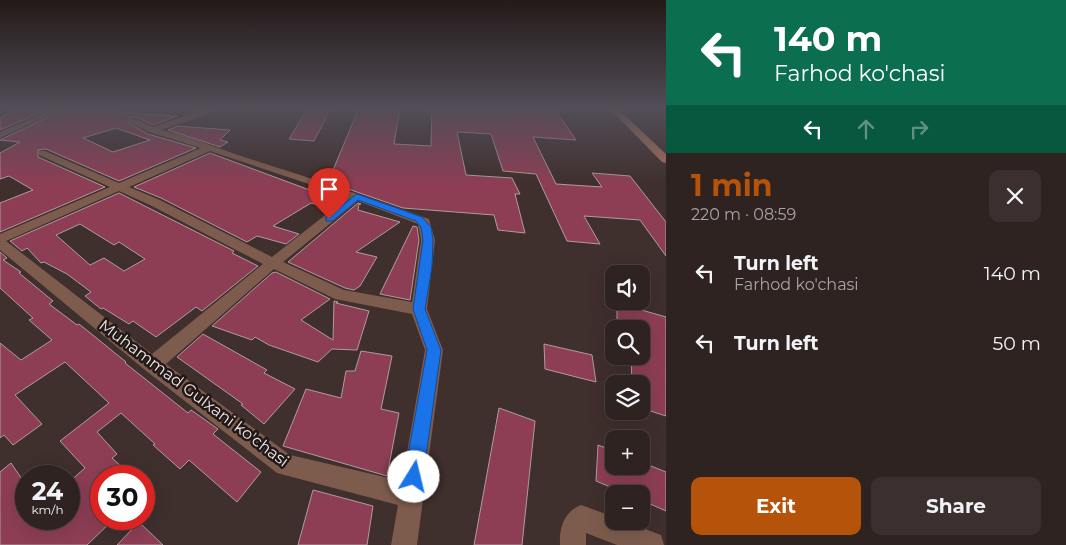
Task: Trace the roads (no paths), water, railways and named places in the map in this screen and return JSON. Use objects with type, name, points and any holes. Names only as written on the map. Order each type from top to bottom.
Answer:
[{"type":"main road","points":[[639,133],[666,160]]},
{"type":"main road","points":[[650,133],[666,149]]},
{"type":"street","points":[[166,133],[357,196],[424,222],[428,240],[419,309],[434,350],[410,496],[404,545]]},
{"type":"street","points":[[0,239],[210,148]]},
{"type":"street","points":[[42,153],[122,187],[273,263],[342,295],[419,309]]},
{"type":"street","points":[[152,365],[273,263],[357,196]]},
{"type":"street","name":"Muhammad Gulxani ko'chasi","points":[[0,244],[152,365],[285,465],[410,496]]},
{"type":"street","points":[[573,545],[572,531],[581,518],[651,545]]}]
